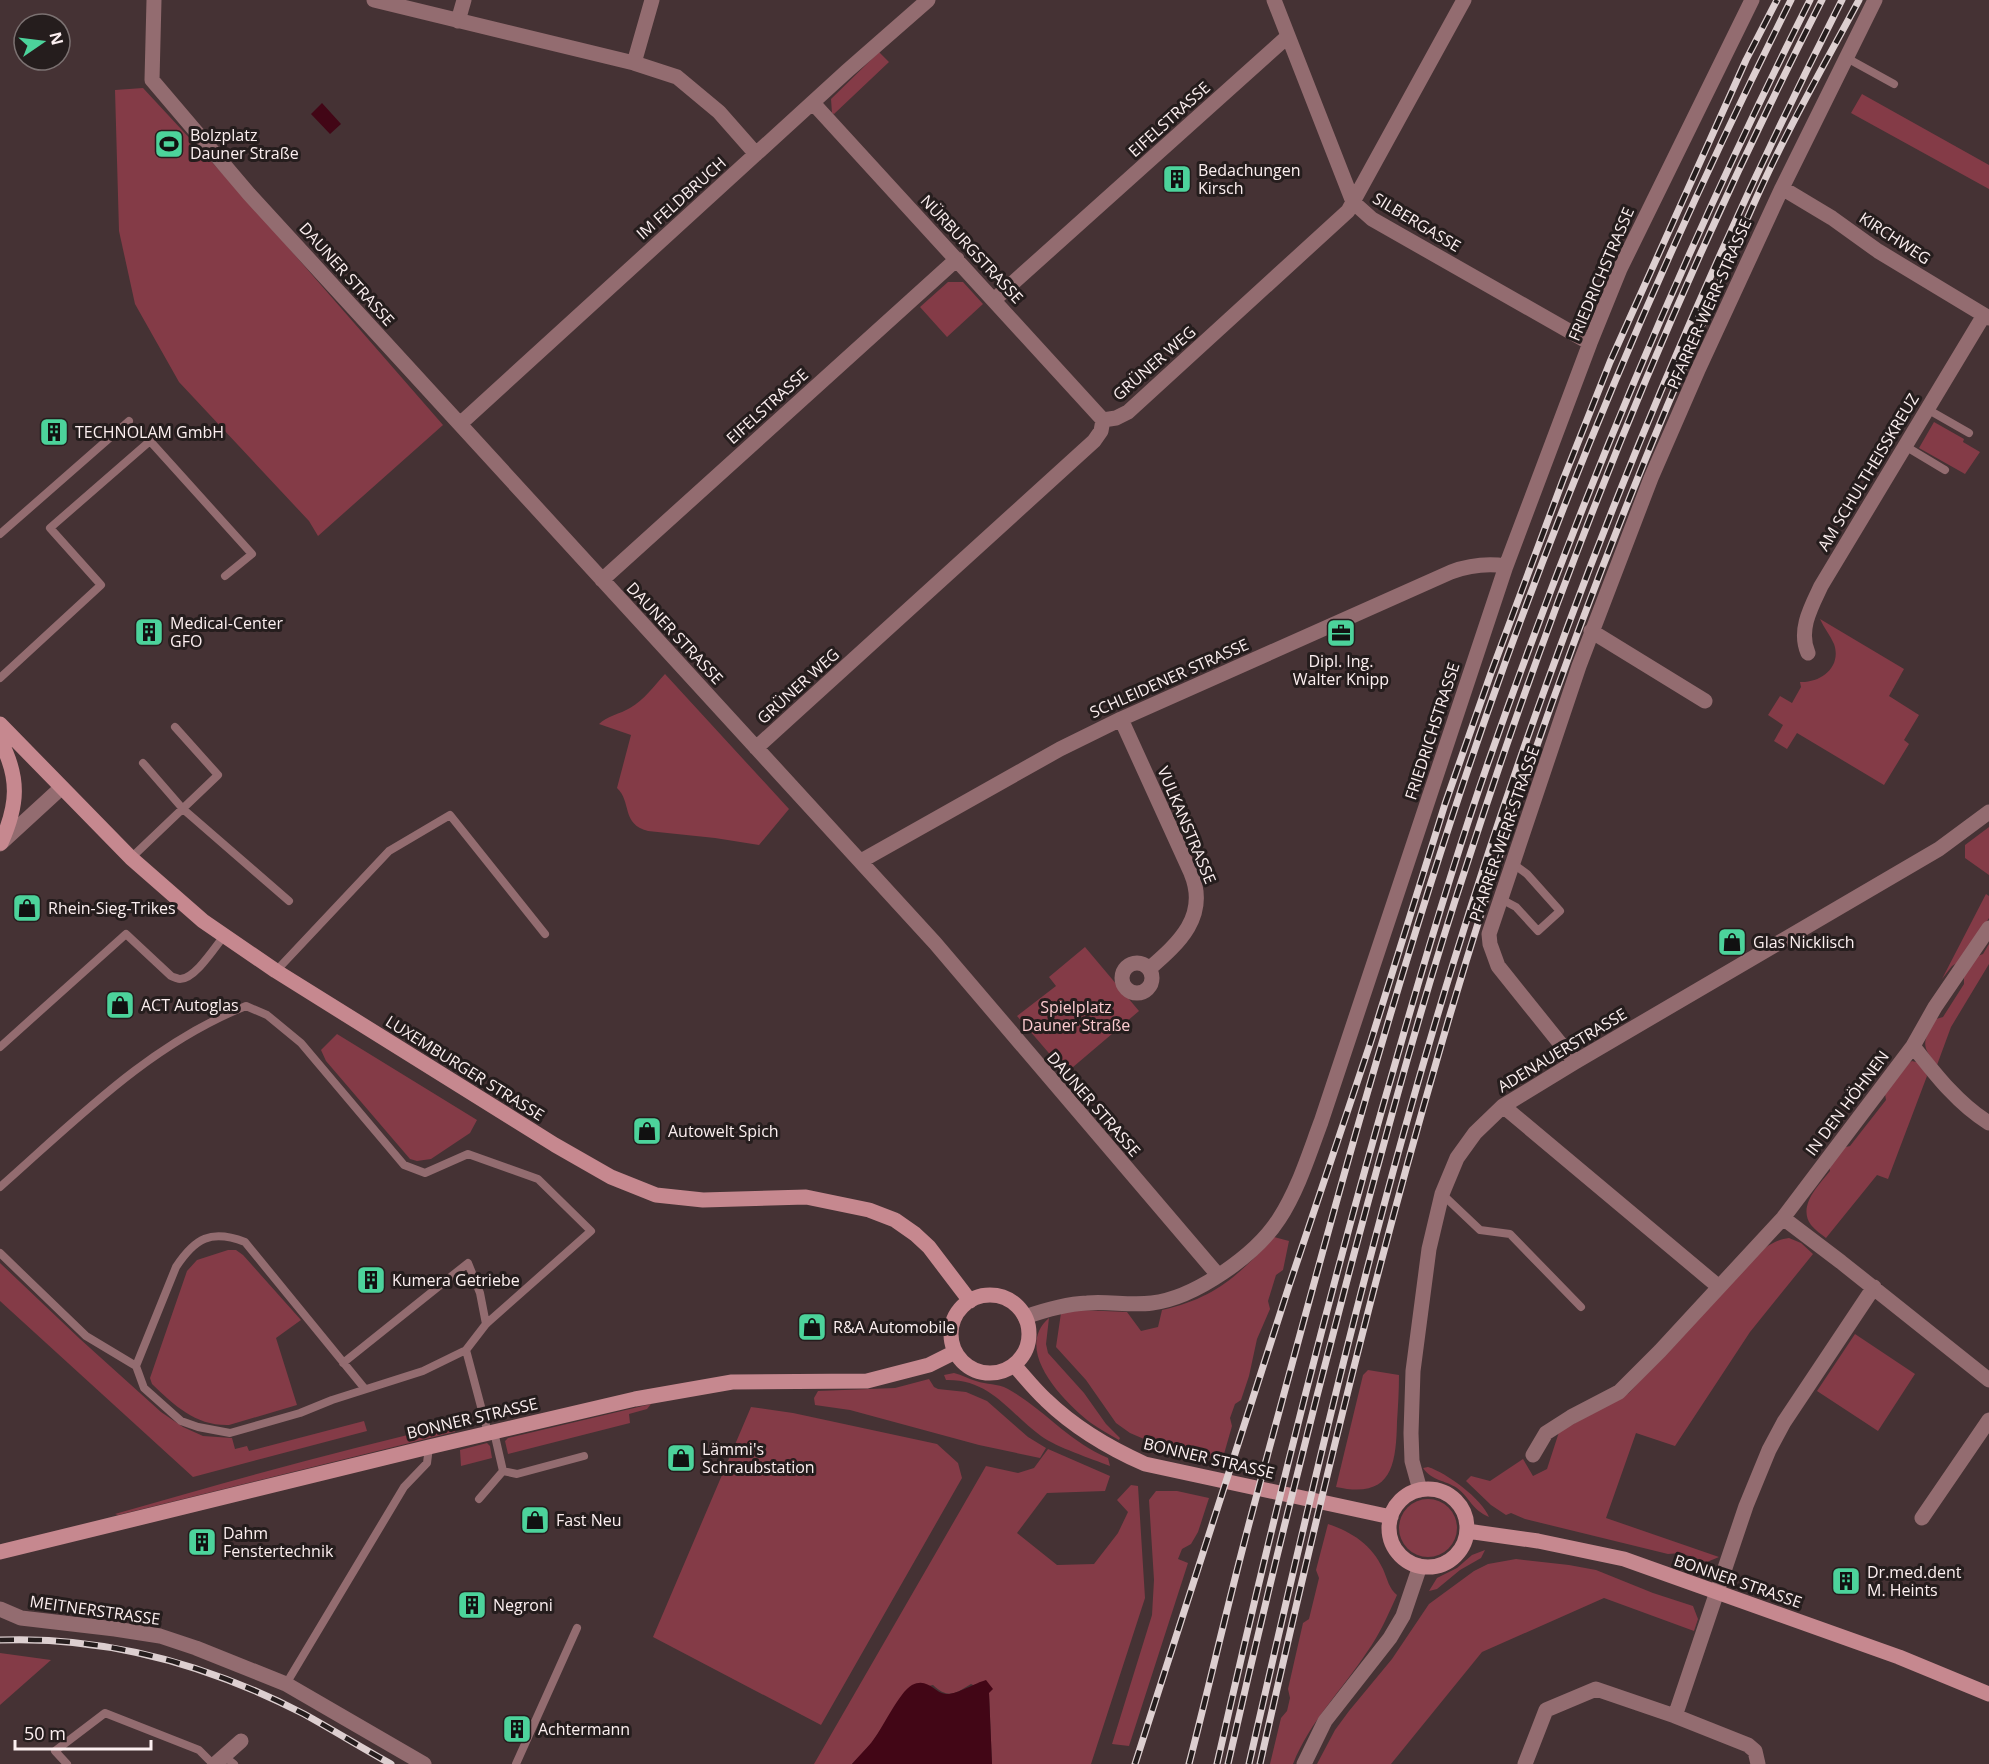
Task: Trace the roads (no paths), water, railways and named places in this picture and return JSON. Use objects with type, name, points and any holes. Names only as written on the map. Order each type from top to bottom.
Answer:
[{"type":"main road","name":"LUXEMBURGER STRASSE","points":[[0,724],[132,858],[203,921],[276,971],[555,1145],[611,1177],[656,1195],[704,1200],[806,1197],[869,1210],[896,1220],[929,1247],[969,1300]]},
{"type":"main road","points":[[0,740],[16,790],[11,819],[1,843]]},
{"type":"main road","points":[[994,1295],[1017,1306],[1025,1317],[1029,1329],[1028,1342],[1023,1355],[1014,1365],[1004,1371],[981,1372],[971,1368],[955,1352],[951,1341],[951,1329],[954,1318],[969,1300],[994,1295]]},
{"type":"main road","name":"BONNER STRASSE","points":[[0,1552],[635,1399],[732,1382],[867,1381],[929,1365],[955,1352]]},
{"type":"main road","name":"BONNER STRASSE","points":[[1014,1365],[1045,1400],[1077,1427],[1119,1452],[1145,1464],[1391,1517]]},
{"type":"main road","points":[[1420,1490],[1434,1490],[1448,1495],[1458,1504],[1465,1516],[1467,1531],[1465,1540],[1455,1556],[1439,1566],[1420,1566],[1408,1562],[1392,1542],[1389,1530],[1391,1517],[1397,1505],[1407,1495],[1420,1490]]},
{"type":"main road","name":"BONNER STRASSE","points":[[1467,1531],[1538,1541],[1624,1559],[1899,1656],[1989,1694]]},
{"type":"street","name":"DAUNER STRASSE","points":[[154,0],[152,80],[249,194],[935,943],[1218,1275]]},
{"type":"street","points":[[374,0],[634,63],[677,77],[719,112],[756,154]]},
{"type":"street","points":[[458,21],[464,0]]},
{"type":"street","points":[[634,63],[652,0]]},
{"type":"street","name":"IM FELDBRUCH","points":[[460,424],[928,0]]},
{"type":"street","name":"SILBERGASSE","points":[[1274,0],[1353,202],[1372,219],[1590,343]]},
{"type":"street","name":"GRÜNER WEG","points":[[756,748],[1094,441],[1101,431],[1103,420],[1116,418],[1128,412],[1348,211],[1464,0]]},
{"type":"street","name":"FRIEDRICHSTRASSE","points":[[1025,1317],[1055,1307],[1088,1302],[1150,1304],[1173,1300],[1218,1275],[1263,1240],[1280,1218],[1299,1180],[1325,1110],[1506,567],[1590,343],[1620,269],[1752,0]]},
{"type":"street","name":"PFARRER-WERR-STRASSE","points":[[1575,1062],[1498,966],[1489,934],[1591,631],[1651,478],[1782,188],[1875,0]]},
{"type":"street","name":"EIFELSTRASSE","points":[[994,299],[1287,37]]},
{"type":"street","name":"NÜRBURGSTRASSE","points":[[813,103],[1103,420]]},
{"type":"street","name":"KIRCHWEG","points":[[1782,188],[1832,218],[1878,251],[1986,317]]},
{"type":"street","name":"EIFELSTRASSE","points":[[602,580],[957,259]]},
{"type":"street","name":"AM SCHULTHEISSKREUZ","points":[[1808,654],[1803,636],[1818,591],[1927,409],[1986,317]]},
{"type":"street","name":"SCHLEIDENER STRASSE","points":[[861,861],[1060,748],[1121,718],[1451,572],[1479,565],[1491,564],[1506,567]]},
{"type":"street","points":[[1591,631],[1705,701]]},
{"type":"street","name":"VULKANSTRASSE","points":[[1121,718],[1191,873],[1198,894],[1195,914],[1185,933],[1149,969]]},
{"type":"street","points":[[1,843],[61,788]]},
{"type":"street","name":"ADENAUERSTRASSE","points":[[1420,1490],[1412,1461],[1413,1371],[1429,1249],[1442,1194],[1456,1158],[1475,1132],[1503,1106],[1939,849],[1989,812]]},
{"type":"street","name":"IN DEN HÖHNEN","points":[[1533,1455],[1546,1433],[1619,1392],[1783,1218],[1913,1046],[1935,1007],[1989,928]]},
{"type":"street","points":[[1913,1046],[1941,1082],[1989,1123]]},
{"type":"street","points":[[1503,1106],[1719,1287]]},
{"type":"street","points":[[1783,1218],[1874,1287],[1989,1380]]},
{"type":"street","points":[[1675,1716],[1756,1479],[1769,1450],[1784,1422],[1874,1287]]},
{"type":"street","points":[[1922,1518],[1989,1420]]},
{"type":"street","points":[[1304,1764],[1325,1721],[1384,1646],[1404,1616],[1420,1566]]},
{"type":"street","name":"MEITNERSTRASSE","points":[[0,1609],[21,1618],[160,1636],[196,1648],[286,1684],[424,1764]]},
{"type":"street","points":[[1525,1764],[1546,1710],[1596,1689],[1675,1716],[1748,1745],[1755,1751],[1758,1764]]},
{"type":"street","points":[[221,1762],[241,1741]]},
{"type":"lane","points":[[1845,57],[1894,84]]},
{"type":"lane","points":[[1927,409],[1969,433]]},
{"type":"lane","points":[[0,534],[129,421]]},
{"type":"lane","points":[[0,678],[101,585],[50,528],[150,441],[252,554],[225,576]]},
{"type":"lane","points":[[1905,446],[1945,470]]},
{"type":"lane","points":[[132,858],[218,776],[175,727]]},
{"type":"lane","points":[[143,763],[183,809],[289,901]]},
{"type":"lane","points":[[276,971],[389,851],[450,815],[545,934]]},
{"type":"lane","points":[[1501,898],[1516,907],[1538,931],[1560,911],[1527,874],[1512,863]]},
{"type":"lane","points":[[0,1047],[126,934],[171,976],[180,979],[187,977],[197,969],[224,936]]},
{"type":"lane","points":[[0,1187],[131,1072],[220,1016],[246,1006],[267,1015],[301,1043],[404,1166],[425,1173],[468,1154],[538,1179],[591,1231],[486,1324],[466,1350],[423,1371],[332,1400],[300,1413],[230,1432],[198,1427],[181,1421],[144,1388],[136,1366],[86,1336],[0,1253]]},
{"type":"lane","points":[[1442,1194],[1480,1230],[1510,1234],[1581,1307]]},
{"type":"lane","points":[[136,1366],[176,1267],[184,1254],[198,1240],[214,1236],[231,1237],[244,1242],[365,1389]]},
{"type":"lane","points":[[344,1363],[468,1263],[480,1293],[486,1324]]},
{"type":"lane","points":[[466,1350],[503,1471]]},
{"type":"lane","points":[[286,1684],[404,1487],[427,1463],[429,1447]]},
{"type":"lane","points":[[503,1471],[517,1474],[584,1456]]},
{"type":"lane","points":[[479,1498],[503,1471]]},
{"type":"lane","points":[[516,1764],[577,1628]]},
{"type":"lane","points":[[67,1764],[55,1751],[105,1713],[199,1750],[221,1762]]},
{"type":"railway","points":[[1135,1764],[1289,1286],[1370,1044],[1445,804],[1491,673],[1610,362],[1746,60],[1777,0]]},
{"type":"railway","points":[[1189,1764],[1236,1573],[1307,1307],[1393,1006],[1455,807],[1556,527],[1629,349],[1707,173],[1791,0]]},
{"type":"railway","points":[[1217,1764],[1279,1500],[1346,1238],[1417,988],[1476,798],[1560,566],[1637,375],[1720,186],[1810,0]]},
{"type":"railway","points":[[1228,1764],[1337,1317],[1380,1157],[1436,963],[1503,756],[1583,535],[1672,318],[1720,211],[1822,0]]},
{"type":"railway","points":[[1249,1764],[1319,1462],[1369,1262],[1423,1063],[1493,840],[1535,717],[1627,474],[1729,234],[1842,0]]},
{"type":"railway","points":[[1260,1764],[1321,1500],[1411,1150],[1465,966],[1527,774],[1633,490],[1738,239],[1789,130],[1859,0]]},
{"type":"railway","points":[[0,1640],[79,1643],[156,1657],[194,1668],[231,1681],[304,1714],[391,1764]]},
{"type":"place","name":"Bolzplatz Dauner Straße","points":[[169,144]]},
{"type":"place","name":"Bedachungen Kirsch","points":[[1177,179]]},
{"type":"place","name":"TECHNOLAM GmbH","points":[[54,432]]},
{"type":"place","name":"Medical-Center GFO","points":[[149,632]]},
{"type":"place","name":"Dipl. Ing. Walter Knipp","points":[[1341,633]]},
{"type":"place","name":"Rhein-Sieg-Trikes","points":[[27,908]]},
{"type":"place","name":"Glas Nicklisch","points":[[1732,942]]},
{"type":"place","name":"ACT Autoglas","points":[[120,1005]]},
{"type":"place","name":"Autowelt Spich","points":[[647,1131]]},
{"type":"place","name":"Kumera Getriebe","points":[[371,1280]]},
{"type":"place","name":"R&A Automobile","points":[[812,1327]]},
{"type":"place","name":"Lämmi's Schraubstation","points":[[681,1458]]},
{"type":"place","name":"Fast Neu","points":[[535,1520]]},
{"type":"place","name":"Dahm Fenstertechnik","points":[[202,1542]]},
{"type":"place","name":"Dr.med.dent M. Heints","points":[[1846,1581]]},
{"type":"place","name":"Negroni","points":[[472,1605]]},
{"type":"place","name":"Achtermann","points":[[517,1729]]},
{"type":"park label","name":"Spielplatz Dauner Straße","points":[[1076,1016]]}]
